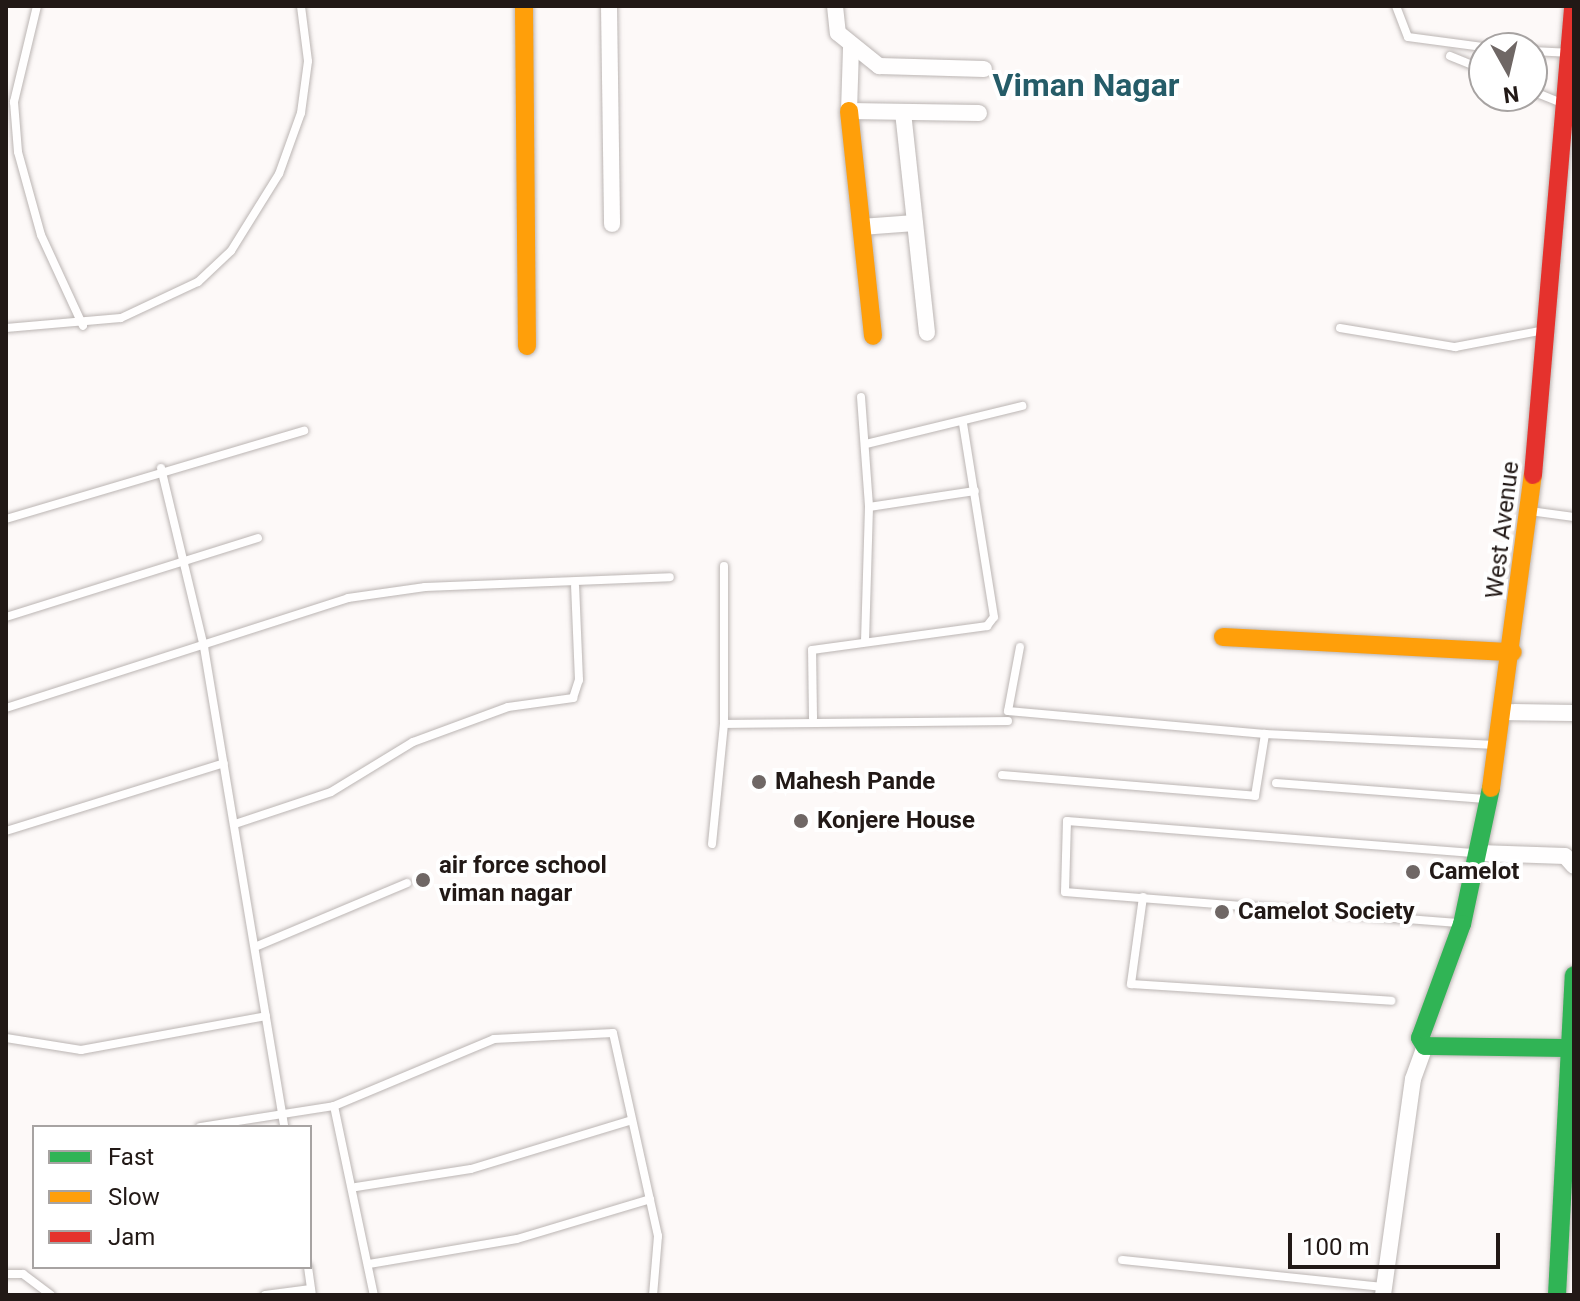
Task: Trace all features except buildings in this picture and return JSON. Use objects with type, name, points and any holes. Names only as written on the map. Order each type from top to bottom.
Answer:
[{"type":"street","points":[[524,6],[527,346]]},
{"type":"street","points":[[609,6],[612,224]]},
{"type":"street","points":[[835,6],[838,33],[851,48],[879,66],[984,69]]},
{"type":"street","name":"West Avenue","points":[[1425,1046],[1421,1028],[1462,924],[1500,745],[1529,511],[1570,118],[1573,6]]},
{"type":"street","points":[[851,48],[849,111],[873,336]]},
{"type":"street","points":[[849,111],[979,113]]},
{"type":"street","points":[[903,112],[927,333]]},
{"type":"street","points":[[861,227],[915,223]]},
{"type":"street","points":[[1223,637],[1513,652]]},
{"type":"street","points":[[1504,712],[1574,713]]},
{"type":"street","points":[[1479,853],[1565,856],[1574,865]]},
{"type":"street","points":[[1557,1295],[1574,975]]},
{"type":"street","points":[[1383,1291],[1413,1079],[1425,1046],[1571,1048]]},
{"type":"lane","points":[[37,6],[10,102],[28,197],[83,326]]},
{"type":"lane","points":[[6,328],[83,326],[159,304],[198,282],[254,220],[301,113],[308,61],[301,6]]},
{"type":"lane","points":[[1396,6],[1408,37],[1468,45]]},
{"type":"lane","points":[[1548,52],[1571,53]]},
{"type":"lane","points":[[1450,56],[1468,63]]},
{"type":"lane","points":[[1548,102],[1570,118]]},
{"type":"lane","points":[[1340,328],[1455,347],[1549,329]]},
{"type":"lane","points":[[861,397],[869,507],[865,642]]},
{"type":"lane","points":[[866,444],[963,423],[1022,406]]},
{"type":"lane","points":[[813,718],[812,650],[987,626],[994,617],[963,423]]},
{"type":"lane","points":[[6,519],[161,468],[304,431]]},
{"type":"lane","points":[[161,468],[204,647],[284,1125]]},
{"type":"lane","points":[[869,507],[975,491]]},
{"type":"lane","points":[[1529,511],[1574,517]]},
{"type":"lane","points":[[6,617],[258,538]]},
{"type":"lane","points":[[712,844],[724,724],[724,566]]},
{"type":"lane","points":[[6,708],[204,647],[348,598],[425,587],[575,586],[670,577]]},
{"type":"lane","points":[[235,824],[331,792],[413,742],[508,707],[573,698],[575,586]]},
{"type":"lane","points":[[1020,647],[1008,711],[1265,734],[1500,745]]},
{"type":"lane","points":[[724,724],[813,718],[1008,721]]},
{"type":"lane","points":[[1002,775],[1255,796],[1265,734]]},
{"type":"lane","points":[[6,831],[224,763]]},
{"type":"lane","points":[[1276,783],[1490,800]]},
{"type":"lane","points":[[1462,924],[1065,892],[1067,821],[1479,853]]},
{"type":"lane","points":[[255,947],[407,883]]},
{"type":"lane","points":[[1143,897],[1131,984],[1391,1001]]},
{"type":"lane","points":[[6,1038],[81,1050],[266,1016]]},
{"type":"lane","points":[[210,1125],[282,1111],[334,1106],[494,1039],[613,1033],[658,1236],[653,1295]]},
{"type":"lane","points":[[334,1106],[356,1187],[374,1295]]},
{"type":"lane","points":[[356,1187],[471,1169],[632,1120]]},
{"type":"lane","points":[[369,1264],[517,1239],[650,1199]]},
{"type":"lane","points":[[1122,1260],[1383,1291]]},
{"type":"lane","points":[[265,1295],[312,1292],[308,1269]]},
{"type":"lane","points":[[6,1274],[23,1274],[51,1295]]},
{"type":"traffic: fast","points":[[1491,788],[1462,924],[1420,1038],[1425,1046],[1574,1048]]},
{"type":"traffic: fast","points":[[1557,1295],[1574,975]]},
{"type":"traffic: slow","points":[[524,6],[527,346]]},
{"type":"traffic: slow","points":[[849,111],[873,336]]},
{"type":"traffic: slow","points":[[1491,788],[1533,475]]},
{"type":"traffic: slow","points":[[1223,637],[1513,652]]},
{"type":"traffic: jam","points":[[1533,475],[1573,6]]},
{"type":"place","name":"Mahesh Pande","points":[[759,782]]},
{"type":"place","name":"Konjere House","points":[[801,821]]},
{"type":"place","name":"Camelot","points":[[1413,872]]},
{"type":"place","name":"air force school viman nagar","points":[[423,880]]},
{"type":"place","name":"Camelot Society","points":[[1222,912]]},
{"type":"district","name":"Viman Nagar","points":[[1086,85]]}]
